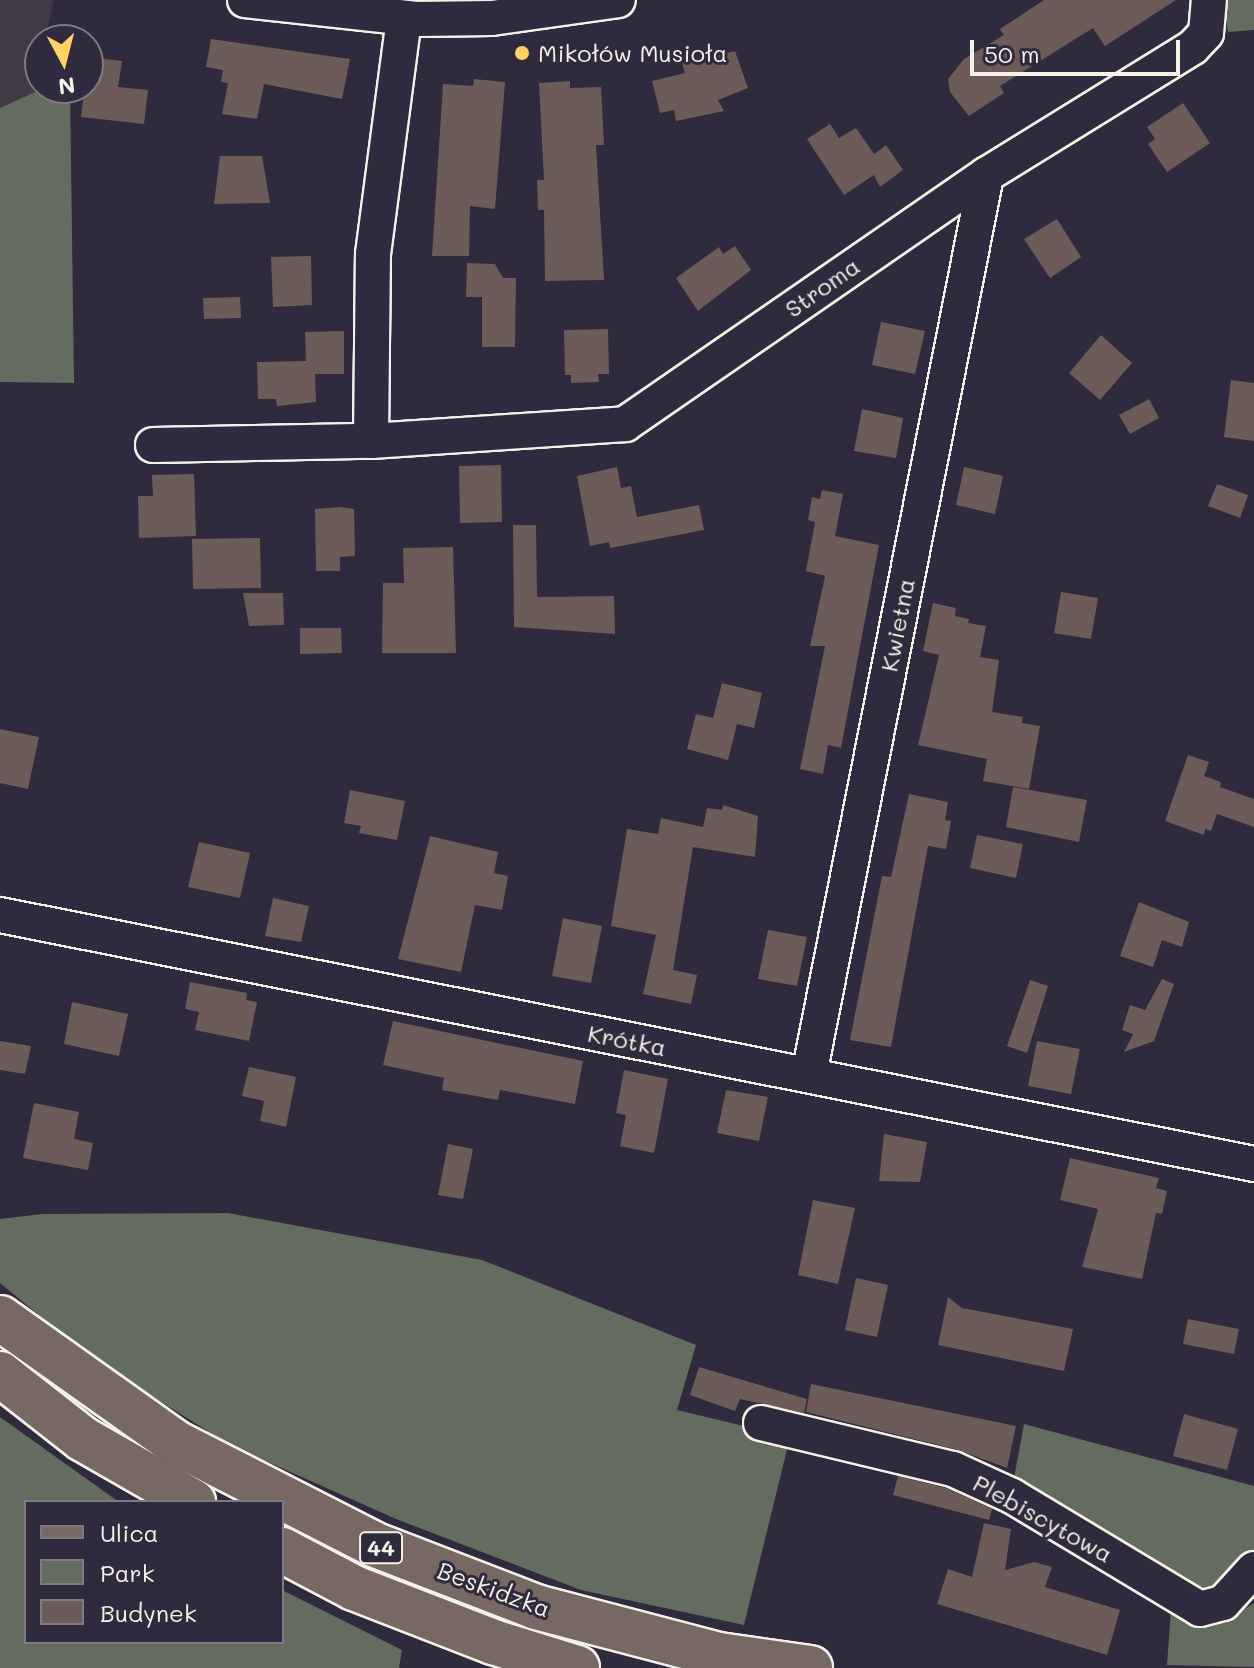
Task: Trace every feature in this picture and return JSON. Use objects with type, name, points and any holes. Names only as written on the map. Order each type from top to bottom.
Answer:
[{"type":"main road","name":"Beskidzka","points":[[0,1318],[176,1443],[373,1544],[536,1607],[719,1655],[810,1668]]},
{"type":"main road","points":[[0,1374],[83,1439],[190,1500]]},
{"type":"main road","name":"Beskidzka","points":[[284,1551],[354,1588],[493,1642],[577,1668]]},
{"type":"street","points":[[245,0],[404,19],[492,18],[618,0]]},
{"type":"street","name":"Stroma","points":[[153,445],[371,441],[625,424],[986,175],[1193,47],[1206,33],[1209,0]]},
{"type":"street","points":[[371,441],[373,254],[404,19]]},
{"type":"street","name":"Kwietna","points":[[809,1075],[986,175]]},
{"type":"street","name":"Krótka","points":[[0,915],[1254,1164]]},
{"type":"street","name":"Plebiscytowa","points":[[761,1423],[953,1469],[1012,1496],[1200,1609],[1223,1603],[1254,1569]]},
{"type":"shaded area","points":[[0,0],[54,0],[49,24],[24,24],[24,97],[0,108]]},
{"type":"green space","points":[[1222,0],[1254,0],[1254,30],[1228,32]]},
{"type":"green space","points":[[24,97],[24,104],[70,104],[74,383],[0,382],[0,108]]},
{"type":"green space","points":[[228,1213],[482,1260],[696,1345],[677,1410],[790,1437],[744,1625],[581,1590],[396,1519],[230,1445],[91,1358],[0,1283],[0,1219],[42,1214]]},
{"type":"green space","points":[[0,1417],[116,1500],[24,1500],[24,1644],[284,1644],[284,1591],[402,1650],[399,1668],[0,1668]]},
{"type":"green space","points":[[1024,1424],[1254,1486],[1254,1551],[1220,1592],[1196,1595],[1014,1478]]},
{"type":"green space","points":[[1254,1603],[1254,1667],[1167,1665],[1171,1610],[1201,1621],[1232,1617]]},
{"type":"building","points":[[1044,0],[1176,0],[1105,46],[1093,28],[1000,86],[1004,93],[969,116],[950,92],[948,79],[964,59],[1004,35],[1000,29]]},
{"type":"building","points":[[211,39],[350,59],[342,99],[264,84],[257,119],[222,114],[228,83],[221,82],[223,70],[206,67]]},
{"type":"building","points":[[735,51],[748,88],[718,100],[724,111],[676,121],[674,110],[660,113],[652,81],[685,73],[682,63]]},
{"type":"building","points":[[104,59],[122,61],[118,87],[148,90],[144,124],[81,117],[83,104],[104,104]]},
{"type":"building","points":[[474,79],[505,82],[495,209],[470,206],[469,256],[432,256],[443,84],[473,86]]},
{"type":"building","points":[[570,81],[570,88],[601,87],[604,145],[596,145],[604,280],[545,281],[544,210],[538,210],[537,180],[544,180],[539,83]]},
{"type":"building","points":[[1183,103],[1210,143],[1167,172],[1148,144],[1155,139],[1147,127]]},
{"type":"building","points":[[830,124],[839,138],[856,128],[874,154],[886,145],[903,170],[880,187],[874,175],[844,195],[807,139]]},
{"type":"building","points":[[220,156],[262,156],[270,203],[214,204]]},
{"type":"building","points":[[1057,219],[1081,257],[1050,278],[1024,239]]},
{"type":"building","points":[[735,246],[751,270],[698,311],[676,278],[719,247],[723,254]]},
{"type":"building","points":[[311,256],[312,305],[273,307],[271,257]]},
{"type":"building","points":[[467,263],[495,264],[503,278],[516,278],[515,347],[482,347],[482,297],[466,297]]},
{"type":"building","points":[[240,297],[241,318],[204,319],[203,298]]},
{"type":"building","points":[[881,322],[925,331],[915,374],[872,365]]},
{"type":"building","points":[[608,329],[609,374],[598,374],[599,382],[571,383],[571,375],[565,375],[564,330]]},
{"type":"building","points":[[344,331],[344,374],[315,374],[316,402],[277,406],[276,399],[258,399],[257,362],[306,361],[305,332]]},
{"type":"building","points":[[1101,335],[1132,363],[1100,400],[1069,373]]},
{"type":"building","points":[[1231,380],[1254,383],[1254,441],[1224,437]]},
{"type":"building","points":[[1149,399],[1159,418],[1130,434],[1119,415]]},
{"type":"building","points":[[862,409],[903,418],[896,458],[854,451]]},
{"type":"building","points":[[501,465],[502,522],[460,523],[459,466]]},
{"type":"building","points":[[617,467],[621,488],[631,486],[637,517],[699,505],[704,530],[610,548],[609,542],[590,546],[577,476]]},
{"type":"building","points":[[964,467],[1003,476],[995,514],[956,505]]},
{"type":"building","points":[[194,474],[196,536],[139,538],[138,496],[153,496],[152,475]]},
{"type":"building","points":[[1217,484],[1248,495],[1240,518],[1208,506]]},
{"type":"building","points":[[822,490],[843,494],[835,536],[879,545],[841,748],[828,745],[823,774],[800,769],[825,646],[810,646],[825,576],[806,571],[815,522],[808,520],[812,497],[820,499]]},
{"type":"building","points":[[315,509],[354,509],[355,556],[340,557],[340,571],[316,571]]},
{"type":"building","points":[[513,525],[536,525],[537,597],[614,596],[615,634],[514,627]]},
{"type":"building","points":[[260,538],[261,588],[193,589],[192,539]]},
{"type":"building","points":[[453,547],[456,653],[382,653],[383,583],[404,583],[403,548]]},
{"type":"building","points":[[1061,592],[1098,598],[1091,639],[1054,633]]},
{"type":"building","points":[[243,593],[283,593],[284,625],[249,626]]},
{"type":"building","points":[[933,603],[956,608],[955,616],[969,619],[968,623],[986,626],[980,657],[999,660],[992,712],[1023,717],[1022,723],[1040,726],[1029,789],[983,781],[987,759],[918,745],[939,655],[923,651]]},
{"type":"building","points":[[300,628],[341,628],[342,653],[300,654]]},
{"type":"building","points":[[722,683],[762,693],[754,728],[737,724],[728,760],[687,749],[696,714],[713,718]]},
{"type":"building","points":[[0,729],[39,737],[28,789],[0,783]]},
{"type":"building","points":[[1188,755],[1209,762],[1204,776],[1221,782],[1220,787],[1254,799],[1254,827],[1217,814],[1211,831],[1205,829],[1204,835],[1165,821]]},
{"type":"building","points":[[1013,787],[1087,800],[1079,842],[1006,827]]},
{"type":"building","points":[[350,790],[405,801],[397,840],[359,833],[361,826],[344,823]]},
{"type":"building","points":[[909,794],[948,802],[945,820],[951,821],[946,849],[928,846],[891,1047],[850,1040],[882,876],[891,877]]},
{"type":"building","points":[[723,805],[758,816],[755,857],[693,847],[673,970],[697,975],[691,1004],[643,994],[656,935],[611,926],[627,829],[658,834],[661,818],[703,827],[707,808],[722,810]]},
{"type":"building","points":[[977,835],[1023,844],[1016,878],[970,868]]},
{"type":"building","points":[[430,836],[498,852],[494,873],[508,876],[502,910],[475,905],[461,972],[398,959]]},
{"type":"building","points":[[199,842],[250,853],[240,898],[188,887]]},
{"type":"building","points":[[273,898],[309,906],[301,942],[265,936]]},
{"type":"building","points":[[1139,902],[1189,922],[1182,947],[1162,940],[1153,967],[1120,956]]},
{"type":"building","points":[[563,918],[602,926],[591,983],[552,976]]},
{"type":"building","points":[[768,930],[807,937],[797,986],[758,979]]},
{"type":"building","points":[[1162,979],[1174,984],[1154,1041],[1124,1052],[1133,1034],[1122,1030],[1130,1005],[1145,1010]]},
{"type":"building","points":[[1030,980],[1048,986],[1027,1053],[1007,1046]]},
{"type":"building","points":[[190,982],[247,993],[246,1000],[257,1002],[249,1041],[195,1030],[199,1012],[185,1009]]},
{"type":"building","points":[[72,1002],[128,1014],[119,1056],[64,1044]]},
{"type":"building","points":[[393,1021],[583,1061],[575,1104],[500,1090],[498,1100],[442,1090],[444,1078],[383,1065]]},
{"type":"building","points":[[0,1041],[31,1046],[25,1074],[0,1070]]},
{"type":"building","points":[[1037,1041],[1080,1049],[1071,1094],[1028,1086]]},
{"type":"building","points":[[249,1067],[296,1077],[286,1127],[260,1121],[264,1101],[242,1096]]},
{"type":"building","points":[[624,1070],[668,1079],[654,1153],[620,1146],[626,1115],[616,1113]]},
{"type":"building","points":[[726,1090],[768,1097],[759,1141],[717,1133]]},
{"type":"building","points":[[34,1103],[79,1112],[74,1139],[93,1143],[88,1170],[23,1158]]},
{"type":"building","points":[[884,1134],[927,1142],[920,1182],[879,1181]]},
{"type":"building","points":[[448,1144],[473,1149],[463,1199],[438,1195]]},
{"type":"building","points":[[1070,1158],[1159,1178],[1156,1188],[1167,1191],[1162,1214],[1156,1213],[1142,1279],[1082,1267],[1098,1209],[1060,1200]]},
{"type":"building","points":[[813,1200],[855,1208],[838,1284],[798,1275]]},
{"type":"building","points":[[856,1278],[888,1285],[877,1337],[845,1330]]},
{"type":"building","points":[[948,1297],[962,1308],[1073,1329],[1064,1371],[938,1345]]},
{"type":"building","points":[[1188,1319],[1239,1329],[1234,1354],[1183,1344]]},
{"type":"building","points":[[699,1367],[807,1399],[804,1413],[740,1399],[735,1411],[690,1395]]},
{"type":"building","points":[[811,1384],[1016,1426],[1007,1468],[958,1450],[806,1412]]},
{"type":"building","points":[[1184,1414],[1238,1429],[1227,1470],[1173,1456]]},
{"type":"building","points":[[898,1476],[946,1488],[992,1509],[989,1520],[893,1495]]},
{"type":"building","points":[[984,1523],[1011,1529],[1005,1570],[1034,1562],[1052,1567],[1045,1587],[1120,1610],[1107,1655],[937,1604],[948,1569],[972,1577]]},
{"type":"place","name":"Mikołów Musioła","points":[[522,53]]}]
